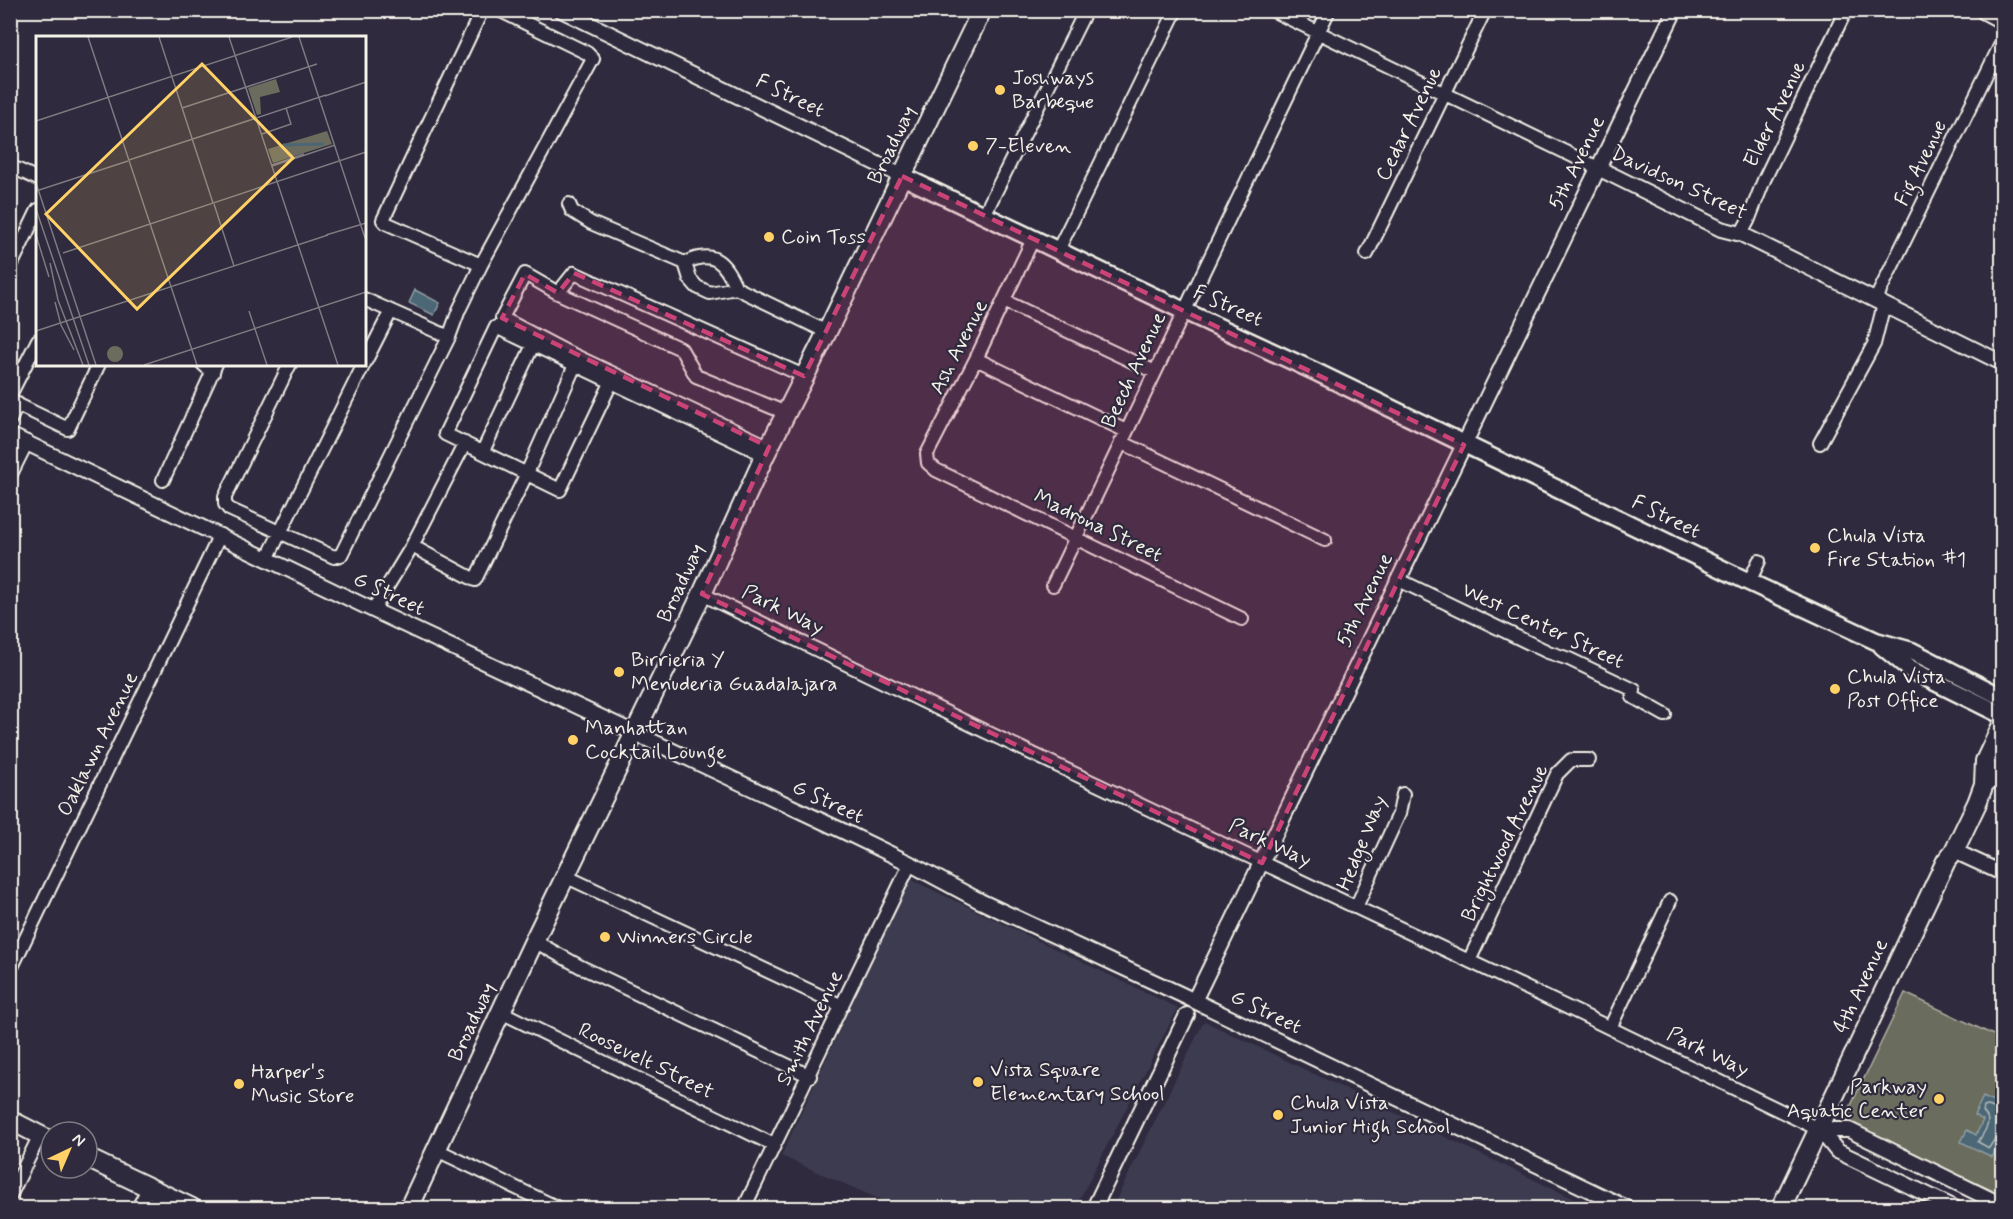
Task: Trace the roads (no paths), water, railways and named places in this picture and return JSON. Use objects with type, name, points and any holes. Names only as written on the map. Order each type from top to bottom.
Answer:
[{"type":"main road","name":"Broadway","points":[[409,1209],[534,941],[702,594],[767,451],[982,10]]},
{"type":"main road","points":[[1986,10],[2002,19]]},
{"type":"main road","name":"F Street","points":[[902,176],[1184,312],[1262,346],[1749,582],[1876,641],[1912,651],[2002,697]]},
{"type":"main road","name":"F Street","points":[[1876,641],[1911,669],[2002,715]]},
{"type":"main road","name":"4th Avenue","points":[[1781,1209],[1820,1130],[1867,1023],[1977,803],[1984,784],[1985,761],[2002,725]]},
{"type":"main road","name":"4th Avenue","points":[[1984,784],[2002,768]]},
{"type":"main road","points":[[10,1120],[39,1135]]},
{"type":"main road","points":[[99,1164],[192,1209]]},
{"type":"street","points":[[482,10],[383,220],[387,224],[482,265]]},
{"type":"street","points":[[289,366],[225,497],[225,504],[230,509],[334,557],[341,555],[449,337],[459,310],[592,59],[587,53],[499,10]]},
{"type":"street","name":"F Street","points":[[561,10],[902,176]]},
{"type":"street","points":[[984,215],[1086,10]]},
{"type":"street","points":[[1058,250],[1176,10]]},
{"type":"street","name":"Davidson Street","points":[[1272,10],[1721,229],[1741,234],[2002,363]]},
{"type":"street","name":"Beech Avenue","points":[[1053,585],[1329,10]]},
{"type":"street","name":"Cedar Avenue","points":[[1367,254],[1485,10]]},
{"type":"street","name":"5th Avenue","points":[[1094,1209],[1397,579],[1675,10]]},
{"type":"street","name":"Elder Avenue","points":[[1741,234],[1749,221],[1768,171],[1846,10]]},
{"type":"street","name":"Fig Avenue","points":[[1820,443],[1874,344],[1880,302],[2002,42]]},
{"type":"street","points":[[10,166],[36,178]]},
{"type":"street","points":[[569,204],[572,211],[591,223],[685,263],[690,279],[697,287],[710,293],[736,288],[827,332]]},
{"type":"street","points":[[10,268],[36,214]]},
{"type":"street","name":"Ash Avenue","points":[[936,470],[928,463],[927,454],[976,359],[1033,239]]},
{"type":"street","points":[[685,263],[696,257],[708,256],[728,268],[736,288]]},
{"type":"street","points":[[558,293],[574,273],[804,376]]},
{"type":"street","points":[[767,451],[502,318],[525,274],[558,293],[681,350],[696,376],[786,413]]},
{"type":"street","points":[[366,300],[449,337]]},
{"type":"street","points":[[1004,302],[1155,372]]},
{"type":"street","points":[[366,360],[391,311]]},
{"type":"street","points":[[611,383],[560,490],[446,434],[496,327],[611,383],[767,451]]},
{"type":"street","points":[[10,420],[13,400],[36,345]]},
{"type":"street","points":[[483,451],[533,345]]},
{"type":"street","points":[[976,359],[1325,540]]},
{"type":"street","points":[[412,546],[474,580],[527,473],[575,365]]},
{"type":"street","points":[[13,400],[68,429],[98,366]]},
{"type":"street","points":[[267,559],[363,366]]},
{"type":"street","points":[[163,480],[211,367]]},
{"type":"street","name":"G Street","points":[[10,435],[1627,1209]]},
{"type":"street","points":[[10,476],[27,442]]},
{"type":"street","points":[[373,610],[412,546],[465,443]]},
{"type":"street","name":"Madrona Street","points":[[936,470],[1242,619]]},
{"type":"street","name":"Oaklawn Avenue","points":[[10,971],[220,535]]},
{"type":"street","points":[[1749,582],[1759,561]]},
{"type":"street","name":"West Center Street","points":[[1397,579],[1548,652],[1569,659],[1634,690],[1634,697],[1665,715]]},
{"type":"street","name":"Park Way","points":[[702,594],[1820,1130],[1837,1151],[1954,1208]]},
{"type":"street","name":"Brightwood Avenue","points":[[1469,961],[1557,774],[1571,760],[1589,760]]},
{"type":"street","name":"Hedge Way","points":[[1356,907],[1399,814],[1403,794]]},
{"type":"street","points":[[1954,851],[2002,873]]},
{"type":"street","name":"Smith Avenue","points":[[744,1209],[810,1076],[910,864]]},
{"type":"street","points":[[565,876],[842,1006]]},
{"type":"street","points":[[1610,1028],[1671,901]]},
{"type":"street","points":[[534,941],[580,967],[810,1076]]},
{"type":"street","name":"Roosevelt Street","points":[[501,1012],[774,1145]]},
{"type":"street","name":"Park Way","points":[[1820,1130],[1849,1130],[2002,1205]]},
{"type":"street","points":[[10,1196],[39,1148]]},
{"type":"street","points":[[437,1149],[558,1209]]},
{"type":"street","points":[[1954,1208],[1964,1186]]},
{"type":"street","points":[[138,1209],[149,1187]]},
{"type":"water","points":[[415,290],[440,303],[434,315],[409,303]]},
{"type":"water","points":[[1983,1097],[2002,1106],[2002,1136],[1992,1157],[1961,1142],[1967,1130],[1976,1135],[1983,1120],[1974,1115]]},
{"type":"place","name":"Joshways Barbeque","points":[[1000,90]]},
{"type":"place","name":"7-Eleven","points":[[973,146]]},
{"type":"place","name":"Coin Toss","points":[[769,237]]},
{"type":"place","name":"Chula Vista Fire Station #1","points":[[1815,548]]},
{"type":"place","name":"Birrieria Y Menuderia Guadalajara","points":[[619,672]]},
{"type":"place","name":"Chula Vista Post Office","points":[[1835,689]]},
{"type":"place","name":"Manhattan Cocktail Lounge","points":[[573,740]]},
{"type":"place","name":"Winners Circle","points":[[605,937]]},
{"type":"place","name":"Vista Square Elementary School","points":[[978,1082]]},
{"type":"place","name":"Harper's Music Store","points":[[239,1084]]},
{"type":"place","name":"Parkway Aquatic Center","points":[[1939,1099]]},
{"type":"place","name":"Chula Vista Junior High School","points":[[1278,1115]]}]
